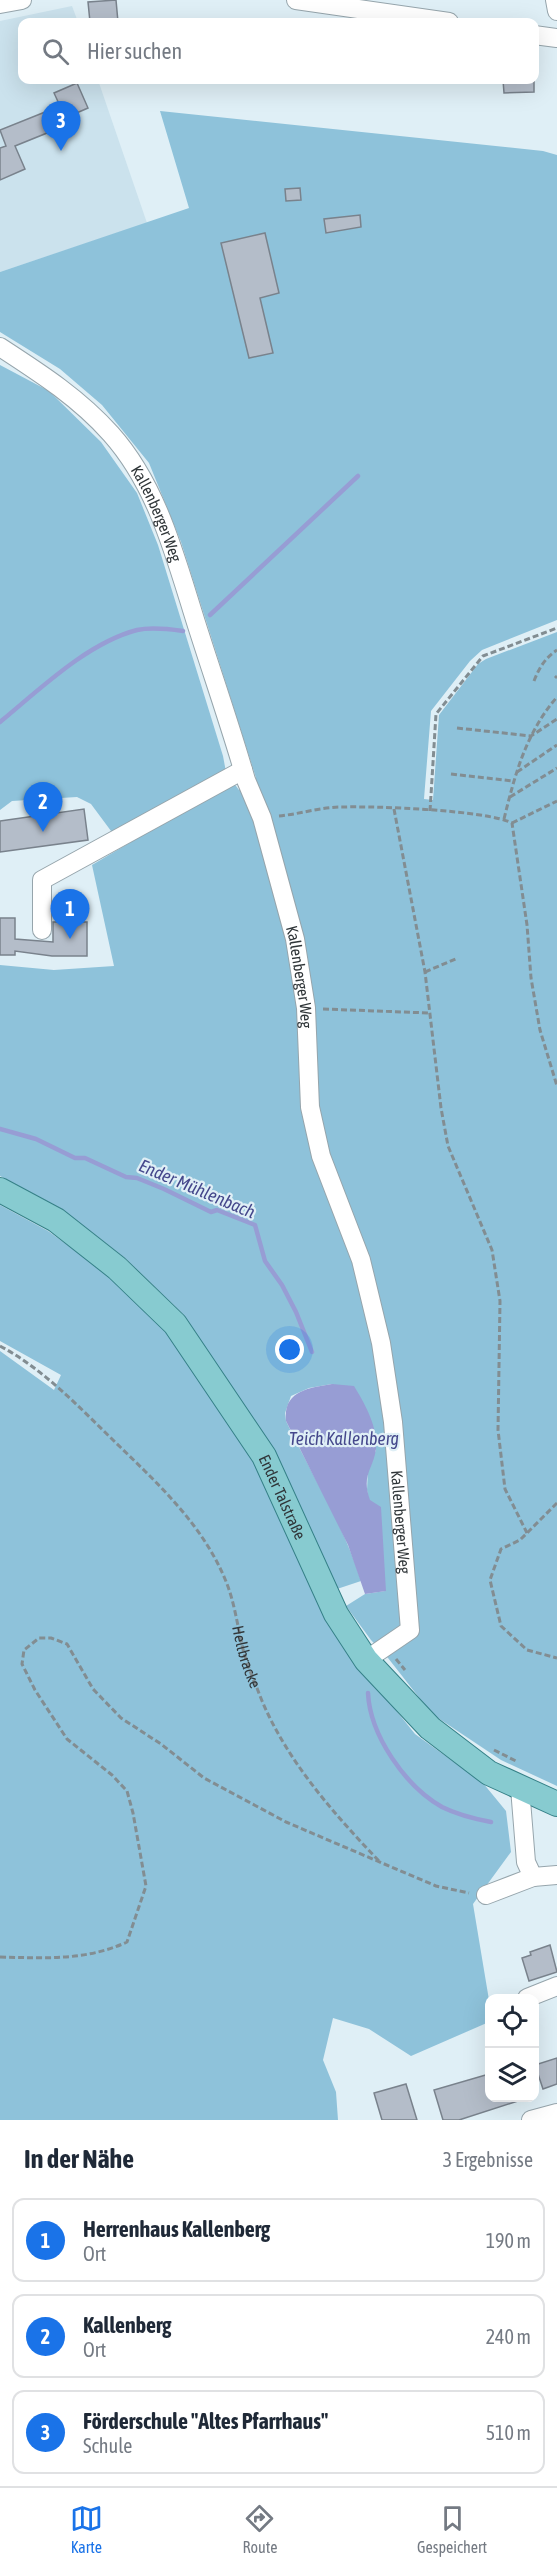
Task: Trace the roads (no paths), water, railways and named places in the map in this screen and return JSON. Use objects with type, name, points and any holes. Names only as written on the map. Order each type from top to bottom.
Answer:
[{"type":"main road","name":"Ender Talstraße","points":[[0,1190],[56,1220],[117,1268],[175,1324],[264,1456],[336,1614],[366,1660],[430,1728],[489,1773],[524,1777],[557,1804]]},
{"type":"street","points":[[0,4],[22,0]]},
{"type":"street","points":[[296,0],[421,18]]},
{"type":"street","points":[[555,0],[557,11]]},
{"type":"street","points":[[539,36],[557,38]]},
{"type":"street","name":"Kallenberger Weg","points":[[0,347],[55,382],[88,410],[112,435],[146,485],[170,542],[243,770],[262,818],[294,939],[306,1008],[310,1107],[321,1156],[361,1260],[381,1343],[393,1422],[410,1630],[366,1660]]},
{"type":"street","points":[[42,930],[42,880],[243,770]]},
{"type":"street","points":[[524,1777],[525,1862],[533,1877]]},
{"type":"street","points":[[486,1895],[533,1877],[557,1875]]},
{"type":"street","points":[[537,1994],[557,1986]]},
{"type":"street","points":[[531,2120],[557,2113]]},
{"type":"water","name":"Teich Kallenberg","points":[[332,1384],[354,1386],[373,1424],[376,1449],[367,1484],[370,1500],[381,1507],[386,1591],[365,1594],[348,1545],[286,1421],[286,1411],[293,1397],[314,1387]]},
{"type":"waterway","points":[[210,615],[358,476]]},
{"type":"waterway","points":[[0,722],[64,669],[118,636],[154,628],[183,631]]},
{"type":"waterway","name":"Ender Mühlenbach","points":[[0,1129],[36,1139],[75,1158],[85,1158],[126,1177],[137,1178],[211,1212],[217,1210],[255,1225],[265,1261],[282,1285],[296,1312],[312,1352]]},
{"type":"waterway","name":"Ender Mühlenbach","points":[[368,1693],[375,1726],[383,1742],[392,1758],[415,1786],[442,1807],[491,1822]]},
{"type":"place","name":"Förderschule \"Altes Pfarrhaus\"","points":[[61,151]]},
{"type":"place","name":"Kallenberg","points":[[43,832]]},
{"type":"place","name":"Herrenhaus Kallenberg","points":[[70,939]]}]
